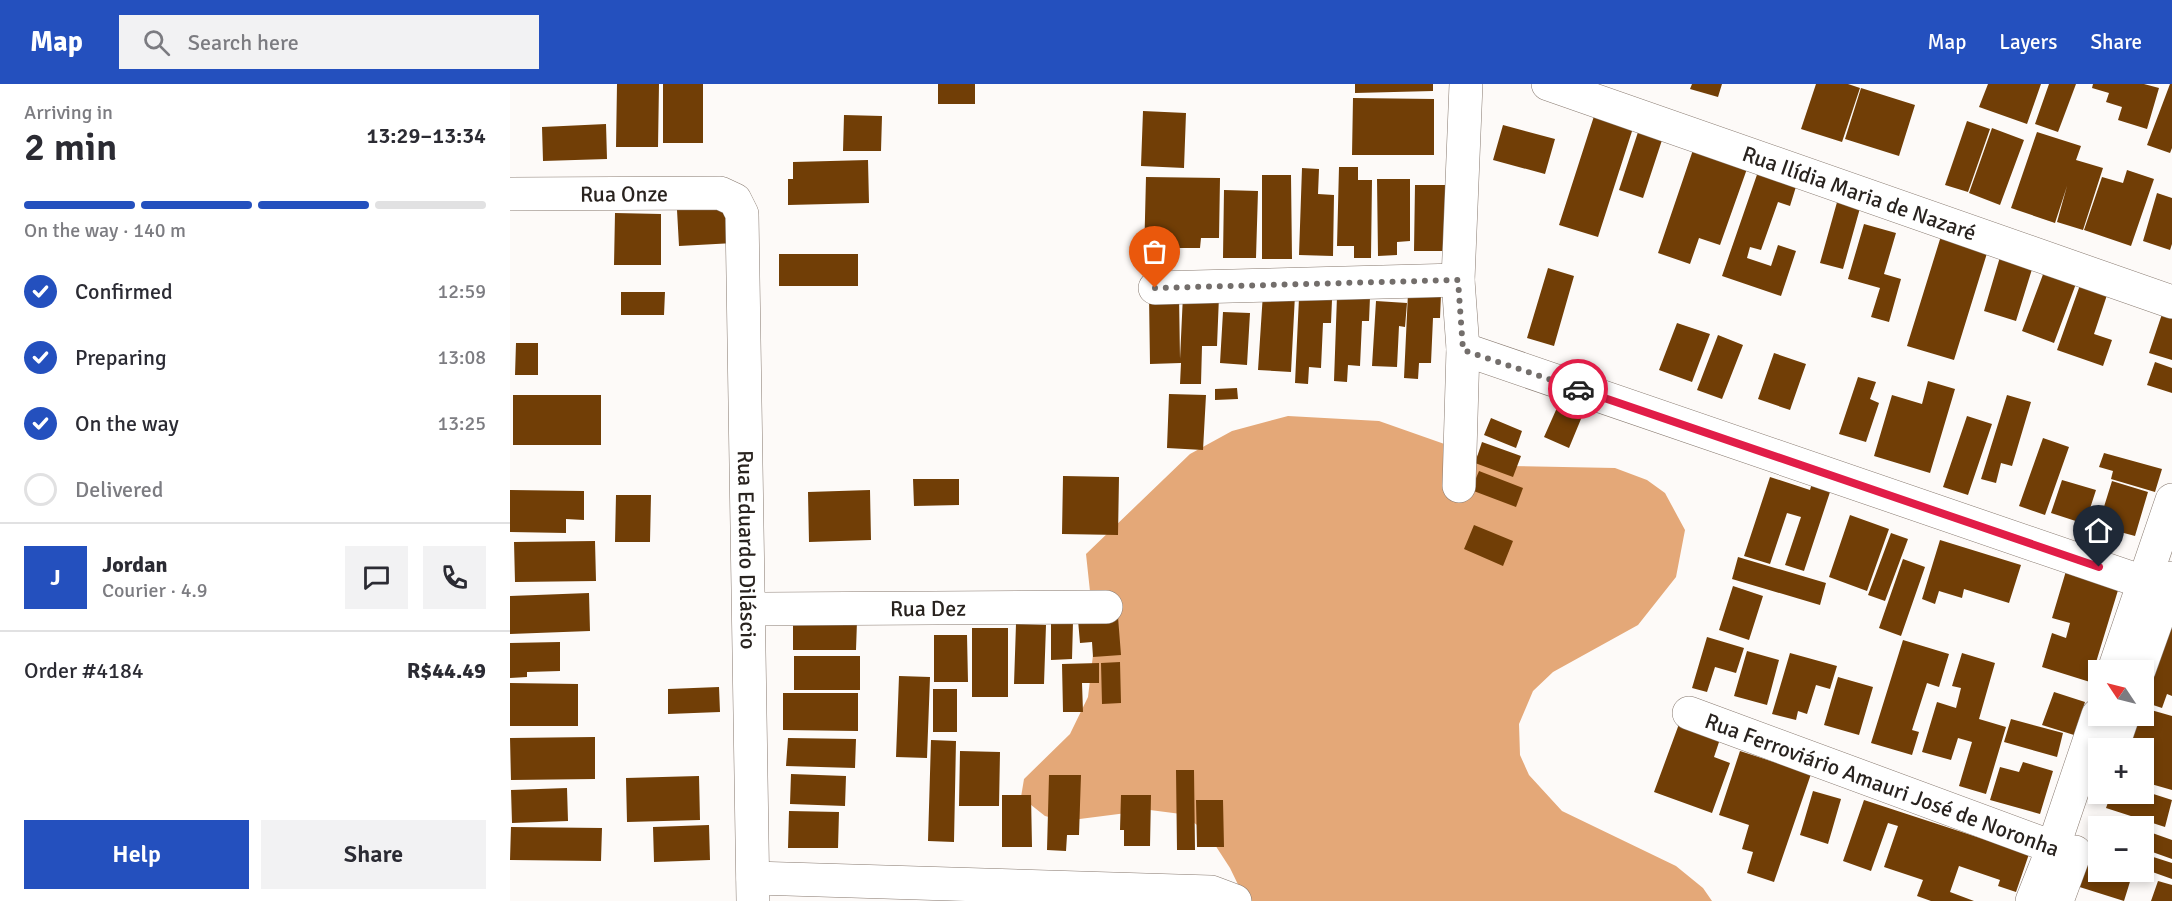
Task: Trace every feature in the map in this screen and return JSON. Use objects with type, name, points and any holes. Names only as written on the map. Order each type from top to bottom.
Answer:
[{"type":"street","points":[[1459,486],[1463,350],[1458,280],[1466,84]]},
{"type":"street","name":"Rua Ilídia Maria de Nazaré","points":[[1548,84],[2172,302]]},
{"type":"street","name":"Rua Onze","points":[[510,194],[720,193],[735,200]]},
{"type":"street","name":"Rua Eduardo Diláscio","points":[[735,200],[742,214],[753,890]]},
{"type":"street","points":[[1155,288],[1458,280]]},
{"type":"street","points":[[1463,350],[2164,586]]},
{"type":"street","points":[[2142,660],[2164,586],[2172,500]]},
{"type":"street","points":[[2120,660],[2164,586]]},
{"type":"street","name":"Rua Dez","points":[[750,609],[1106,607]]},
{"type":"street","name":"Rua Ferroviário Amauri José de Noronha","points":[[1689,713],[2064,851]]},
{"type":"street","points":[[2057,901],[2064,851],[2095,726]]},
{"type":"street","points":[[2032,901],[2064,851],[2089,804]]},
{"type":"street","points":[[753,890],[1211,892],[1235,901]]},
{"type":"shaded area","points":[[1288,416],[1379,421],[1507,466],[1615,468],[1647,480],[1665,493],[1685,530],[1676,577],[1638,625],[1553,672],[1533,691],[1519,724],[1520,755],[1529,775],[1562,811],[1676,866],[1703,888],[1712,901],[1246,901],[1230,868],[1206,831],[1181,814],[1150,810],[1064,821],[1045,816],[1021,797],[1024,779],[1070,734],[1088,697],[1095,638],[1086,554],[1190,454],[1232,431]]},
{"type":"building","points":[[617,84],[659,84],[658,147],[616,147]]},
{"type":"building","points":[[663,84],[703,84],[703,143],[663,143]]},
{"type":"building","points":[[938,84],[975,84],[975,104],[938,104]]},
{"type":"building","points":[[1355,84],[1433,84],[1433,91],[1355,93]]},
{"type":"building","points":[[1692,84],[1722,84],[1718,97],[1690,89]]},
{"type":"building","points":[[1816,84],[1848,84],[1860,88],[1842,142],[1801,129]]},
{"type":"building","points":[[1988,84],[2041,84],[2027,124],[1979,107]]},
{"type":"building","points":[[2049,84],[2076,84],[2058,132],[2035,124]]},
{"type":"building","points":[[2093,84],[2144,84],[2159,88],[2147,129],[2118,120],[2122,107],[2106,102],[2109,93],[2092,88]]},
{"type":"building","points":[[2170,84],[2172,84],[2172,148],[2170,153],[2147,145]]},
{"type":"building","points":[[1861,88],[1915,105],[1899,156],[1845,139]]},
{"type":"building","points":[[1353,98],[1434,99],[1434,155],[1352,155]]},
{"type":"building","points":[[1143,111],[1186,113],[1184,168],[1141,166]]},
{"type":"building","points":[[1595,113],[1634,125],[1598,237],[1559,225]]},
{"type":"building","points":[[844,115],[882,116],[881,151],[843,151]]},
{"type":"building","points":[[1967,121],[1990,129],[1968,192],[1945,185]]},
{"type":"building","points":[[606,124],[607,159],[543,161],[542,127]]},
{"type":"building","points":[[1503,125],[1555,139],[1545,174],[1493,160]]},
{"type":"building","points":[[1640,126],[1664,134],[1643,198],[1619,190]]},
{"type":"building","points":[[1992,128],[2024,140],[2000,205],[1969,193]]},
{"type":"building","points":[[2037,132],[2081,146],[2076,160],[2103,168],[2083,230],[2057,222],[2067,186],[2055,223],[2011,208]]},
{"type":"building","points":[[1694,147],[1748,166],[1720,245],[1699,238],[1690,264],[1658,253]]},
{"type":"building","points":[[868,160],[869,203],[788,205],[788,179],[793,179],[793,162]]},
{"type":"building","points":[[1761,163],[1799,177],[1790,206],[1778,202],[1761,250],[1750,247],[1747,258],[1771,266],[1778,245],[1796,251],[1781,296],[1722,276]]},
{"type":"building","points":[[1339,167],[1358,167],[1358,180],[1372,180],[1371,258],[1354,258],[1354,246],[1337,246]]},
{"type":"building","points":[[1302,168],[1319,169],[1318,194],[1334,195],[1333,256],[1299,255]]},
{"type":"building","points":[[2127,170],[2154,179],[2131,246],[2084,230],[2102,177],[2123,183]]},
{"type":"building","points":[[1262,175],[1291,175],[1292,259],[1262,259]]},
{"type":"building","points":[[1146,177],[1220,178],[1219,238],[1201,238],[1200,248],[1167,248],[1166,258],[1144,258]]},
{"type":"building","points":[[1377,179],[1410,179],[1410,241],[1397,242],[1397,255],[1378,256]]},
{"type":"building","points":[[1415,185],[1447,185],[1446,251],[1414,251]]},
{"type":"building","points":[[1224,190],[1258,191],[1256,258],[1223,258]]},
{"type":"building","points":[[2157,193],[2172,198],[2170,250],[2143,241]]},
{"type":"building","points":[[1839,195],[1862,201],[1843,269],[1820,263]]},
{"type":"building","points":[[732,208],[734,243],[679,246],[677,210]]},
{"type":"building","points":[[615,213],[661,214],[661,265],[614,265]]},
{"type":"building","points":[[1864,224],[1896,233],[1884,274],[1901,279],[1889,322],[1871,317],[1880,288],[1848,279]]},
{"type":"building","points":[[1941,236],[1988,250],[1954,360],[1907,346]]},
{"type":"building","points":[[779,254],[858,254],[858,286],[779,286]]},
{"type":"building","points":[[2000,257],[2033,266],[2016,321],[1984,311]]},
{"type":"building","points":[[1548,268],[1574,276],[1554,346],[1527,338]]},
{"type":"building","points":[[2045,269],[2077,281],[2054,343],[2022,331]]},
{"type":"building","points":[[2080,285],[2107,295],[2094,334],[2112,340],[2103,366],[2057,350]]},
{"type":"building","points":[[621,292],[665,292],[664,315],[621,315]]},
{"type":"building","points":[[1263,293],[1295,295],[1291,372],[1258,370]]},
{"type":"building","points":[[1408,293],[1441,294],[1440,318],[1433,318],[1431,363],[1419,363],[1418,379],[1404,378]]},
{"type":"building","points":[[1149,295],[1179,295],[1180,359],[1183,295],[1219,296],[1217,346],[1202,346],[1201,384],[1180,384],[1181,363],[1150,364]]},
{"type":"building","points":[[1337,296],[1370,297],[1369,321],[1362,321],[1360,366],[1348,365],[1347,382],[1334,381]]},
{"type":"building","points":[[1299,298],[1332,300],[1331,323],[1323,323],[1321,368],[1309,367],[1308,384],[1295,383]]},
{"type":"building","points":[[1376,301],[1407,303],[1405,327],[1399,326],[1397,367],[1372,366]]},
{"type":"building","points":[[1223,312],[1250,313],[1247,365],[1220,363]]},
{"type":"building","points":[[2162,314],[2172,317],[2172,360],[2149,353]]},
{"type":"building","points":[[1677,323],[1710,334],[1692,382],[1659,370]]},
{"type":"building","points":[[1718,335],[1743,345],[1722,399],[1697,390]]},
{"type":"building","points":[[516,343],[538,343],[538,375],[515,375]]},
{"type":"building","points":[[1774,353],[1806,364],[1790,410],[1758,399]]},
{"type":"building","points":[[2155,362],[2172,368],[2172,393],[2147,385]]},
{"type":"building","points":[[1858,377],[1876,382],[1870,399],[1879,403],[1866,442],[1839,434]]},
{"type":"building","points":[[1928,381],[1955,389],[1930,473],[1874,456],[1892,395],[1922,404]]},
{"type":"building","points":[[1237,388],[1238,399],[1215,400],[1215,389]]},
{"type":"building","points":[[1564,392],[1588,402],[1569,448],[1544,437]]},
{"type":"building","points":[[1169,394],[1206,395],[1203,450],[1167,448]]},
{"type":"building","points":[[513,395],[601,395],[601,445],[513,445]]},
{"type":"building","points":[[2007,395],[2031,402],[2012,466],[2001,463],[1996,483],[1981,479]]},
{"type":"building","points":[[1967,416],[1992,424],[1968,495],[1943,487]]},
{"type":"building","points":[[1491,418],[1522,431],[1516,448],[1484,435]]},
{"type":"building","points":[[2043,438],[2069,447],[2045,515],[2019,506]]},
{"type":"building","points":[[1482,442],[1521,456],[1513,477],[1475,463]]},
{"type":"building","points":[[2104,453],[2162,469],[2155,492],[2111,479],[2113,471],[2099,467]]},
{"type":"building","points":[[1479,471],[1523,488],[1516,507],[1471,490]]},
{"type":"building","points":[[1063,476],[1119,477],[1118,535],[1062,534]]},
{"type":"building","points":[[1770,477],[1810,490],[1812,483],[1831,489],[1804,571],[1785,565],[1801,517],[1787,513],[1770,564],[1744,556]]},
{"type":"building","points":[[913,479],[959,479],[959,505],[914,506]]},
{"type":"building","points":[[2062,480],[2096,490],[2085,524],[2051,513]]},
{"type":"building","points":[[2112,481],[2148,492],[2135,536],[2098,526]]},
{"type":"building","points":[[510,490],[584,491],[584,520],[566,519],[566,533],[510,532]]},
{"type":"building","points":[[870,490],[871,540],[809,542],[808,492]]},
{"type":"building","points":[[616,495],[651,495],[650,542],[615,542]]},
{"type":"building","points":[[1850,515],[1889,529],[1867,591],[1829,577]]},
{"type":"building","points":[[1474,525],[1513,541],[1503,566],[1464,549]]},
{"type":"building","points":[[1891,533],[1908,539],[1885,601],[1868,595]]},
{"type":"building","points":[[1940,540],[2021,565],[2009,603],[1964,589],[1962,598],[1939,591],[1935,604],[1922,599]]},
{"type":"building","points":[[595,541],[596,581],[515,582],[514,542]]},
{"type":"building","points":[[1738,557],[1826,583],[1820,605],[1732,579]]},
{"type":"building","points":[[1903,559],[1925,567],[1901,636],[1879,628]]},
{"type":"building","points":[[2066,571],[2119,587],[2097,660],[2088,660],[2088,681],[2042,667],[2052,633],[2066,638],[2070,623],[2052,618]]},
{"type":"building","points":[[1733,586],[1763,596],[1749,640],[1719,630]]},
{"type":"building","points":[[589,593],[590,631],[510,634],[510,596]]},
{"type":"building","points":[[2172,608],[2172,696],[2167,694],[2162,708],[2154,705],[2154,660],[2150,660]]},
{"type":"building","points":[[1118,617],[1121,655],[1093,657],[1092,642],[1080,643],[1078,620]]},
{"type":"building","points":[[793,621],[857,621],[856,650],[793,650]]},
{"type":"building","points":[[1051,621],[1073,622],[1072,659],[1051,660]]},
{"type":"building","points":[[1016,624],[1046,625],[1044,684],[1014,684]]},
{"type":"building","points":[[972,628],[1008,628],[1008,697],[972,697]]},
{"type":"building","points":[[934,635],[967,635],[968,682],[934,682]]},
{"type":"building","points":[[1707,637],[1744,648],[1736,673],[1715,667],[1707,692],[1692,688]]},
{"type":"building","points":[[1903,640],[1949,654],[1939,687],[1927,683],[1912,730],[1919,732],[1912,755],[1871,743]]},
{"type":"building","points":[[560,642],[560,671],[527,672],[527,677],[510,678],[510,643]]},
{"type":"building","points":[[1747,651],[1779,660],[1767,705],[1734,696]]},
{"type":"building","points":[[1790,653],[1837,666],[1830,689],[1816,685],[1807,714],[1798,711],[1796,720],[1772,714]]},
{"type":"building","points":[[1962,653],[1995,663],[1979,719],[2006,727],[1986,794],[1959,786],[1972,742],[1958,738],[1951,760],[1922,752],[1937,702],[1956,708],[1961,688],[1952,686]]},
{"type":"building","points":[[794,656],[860,656],[860,690],[794,690]]},
{"type":"building","points":[[1120,662],[1121,703],[1102,704],[1101,663]]},
{"type":"building","points":[[1099,663],[1099,683],[1082,683],[1083,712],[1063,712],[1062,664]]},
{"type":"building","points":[[899,676],[930,677],[927,758],[896,757]]},
{"type":"building","points":[[1838,677],[1873,687],[1859,735],[1824,725]]},
{"type":"building","points":[[510,683],[578,684],[578,726],[510,726]]},
{"type":"building","points":[[719,687],[720,712],[668,714],[668,689]]},
{"type":"building","points":[[933,689],[957,689],[957,732],[933,732]]},
{"type":"building","points":[[2054,692],[2085,702],[2074,735],[2042,725]]},
{"type":"building","points":[[783,693],[858,693],[858,731],[783,730]]},
{"type":"building","points":[[2154,711],[2172,716],[2172,790],[2154,785],[2154,738],[2131,738],[2135,726],[2154,726]]},
{"type":"building","points":[[2011,719],[2063,733],[2057,757],[2004,742]]},
{"type":"building","points":[[1679,724],[1720,739],[1714,757],[1730,763],[1712,813],[1654,792]]},
{"type":"building","points":[[595,737],[595,779],[511,780],[510,738]]},
{"type":"building","points":[[788,738],[856,739],[855,768],[786,766]]},
{"type":"building","points":[[931,740],[956,741],[954,842],[928,841]]},
{"type":"building","points":[[960,751],[1000,752],[999,806],[959,806]]},
{"type":"building","points":[[1740,751],[1811,774],[1774,882],[1747,873],[1753,852],[1742,849],[1749,825],[1719,815]]},
{"type":"building","points":[[2023,762],[2053,771],[2040,814],[1990,800],[2000,767],[2019,772]]},
{"type":"building","points":[[1176,770],[1194,770],[1195,850],[1177,850]]},
{"type":"building","points":[[791,774],[846,776],[845,806],[790,804]]},
{"type":"building","points":[[1049,775],[1081,775],[1079,835],[1067,835],[1066,851],[1047,850]]},
{"type":"building","points":[[699,776],[700,820],[627,822],[626,778]]},
{"type":"building","points":[[567,788],[568,821],[512,823],[511,790]]},
{"type":"building","points":[[1813,791],[1841,799],[1828,844],[1800,835]]},
{"type":"building","points":[[2154,794],[2172,800],[2165,827],[2154,823],[2154,816],[2131,816],[2106,808],[2107,804],[2154,804]]},
{"type":"building","points":[[1002,795],[1031,795],[1032,847],[1002,847]]},
{"type":"building","points":[[1121,795],[1151,795],[1150,846],[1124,846],[1124,830],[1120,830]]},
{"type":"building","points":[[1196,800],[1223,800],[1224,847],[1197,847]]},
{"type":"building","points":[[1864,800],[2029,854],[2016,892],[1998,886],[2000,880],[1959,866],[1950,892],[1974,901],[1931,901],[1917,896],[1923,880],[1884,867],[1898,826],[1888,823],[1871,871],[1843,861]]},
{"type":"building","points":[[789,811],[839,812],[838,848],[788,848]]},
{"type":"building","points":[[709,825],[710,860],[654,862],[653,827]]},
{"type":"building","points":[[511,827],[602,828],[601,861],[510,860]]},
{"type":"building","points":[[2154,834],[2172,840],[2172,859],[2154,853]]},
{"type":"building","points":[[2080,854],[2088,857],[2088,882],[2130,882],[2124,901],[2070,884]]},
{"type":"building","points":[[2154,857],[2172,863],[2172,879],[2154,873]]},
{"type":"building","points":[[2158,881],[2172,885],[2172,901],[2151,901]]},
{"type":"way so far","points":[[1155,288],[1458,280],[1463,350],[1578,389]]},
{"type":"route","points":[[1578,389],[2099,567]]}]
